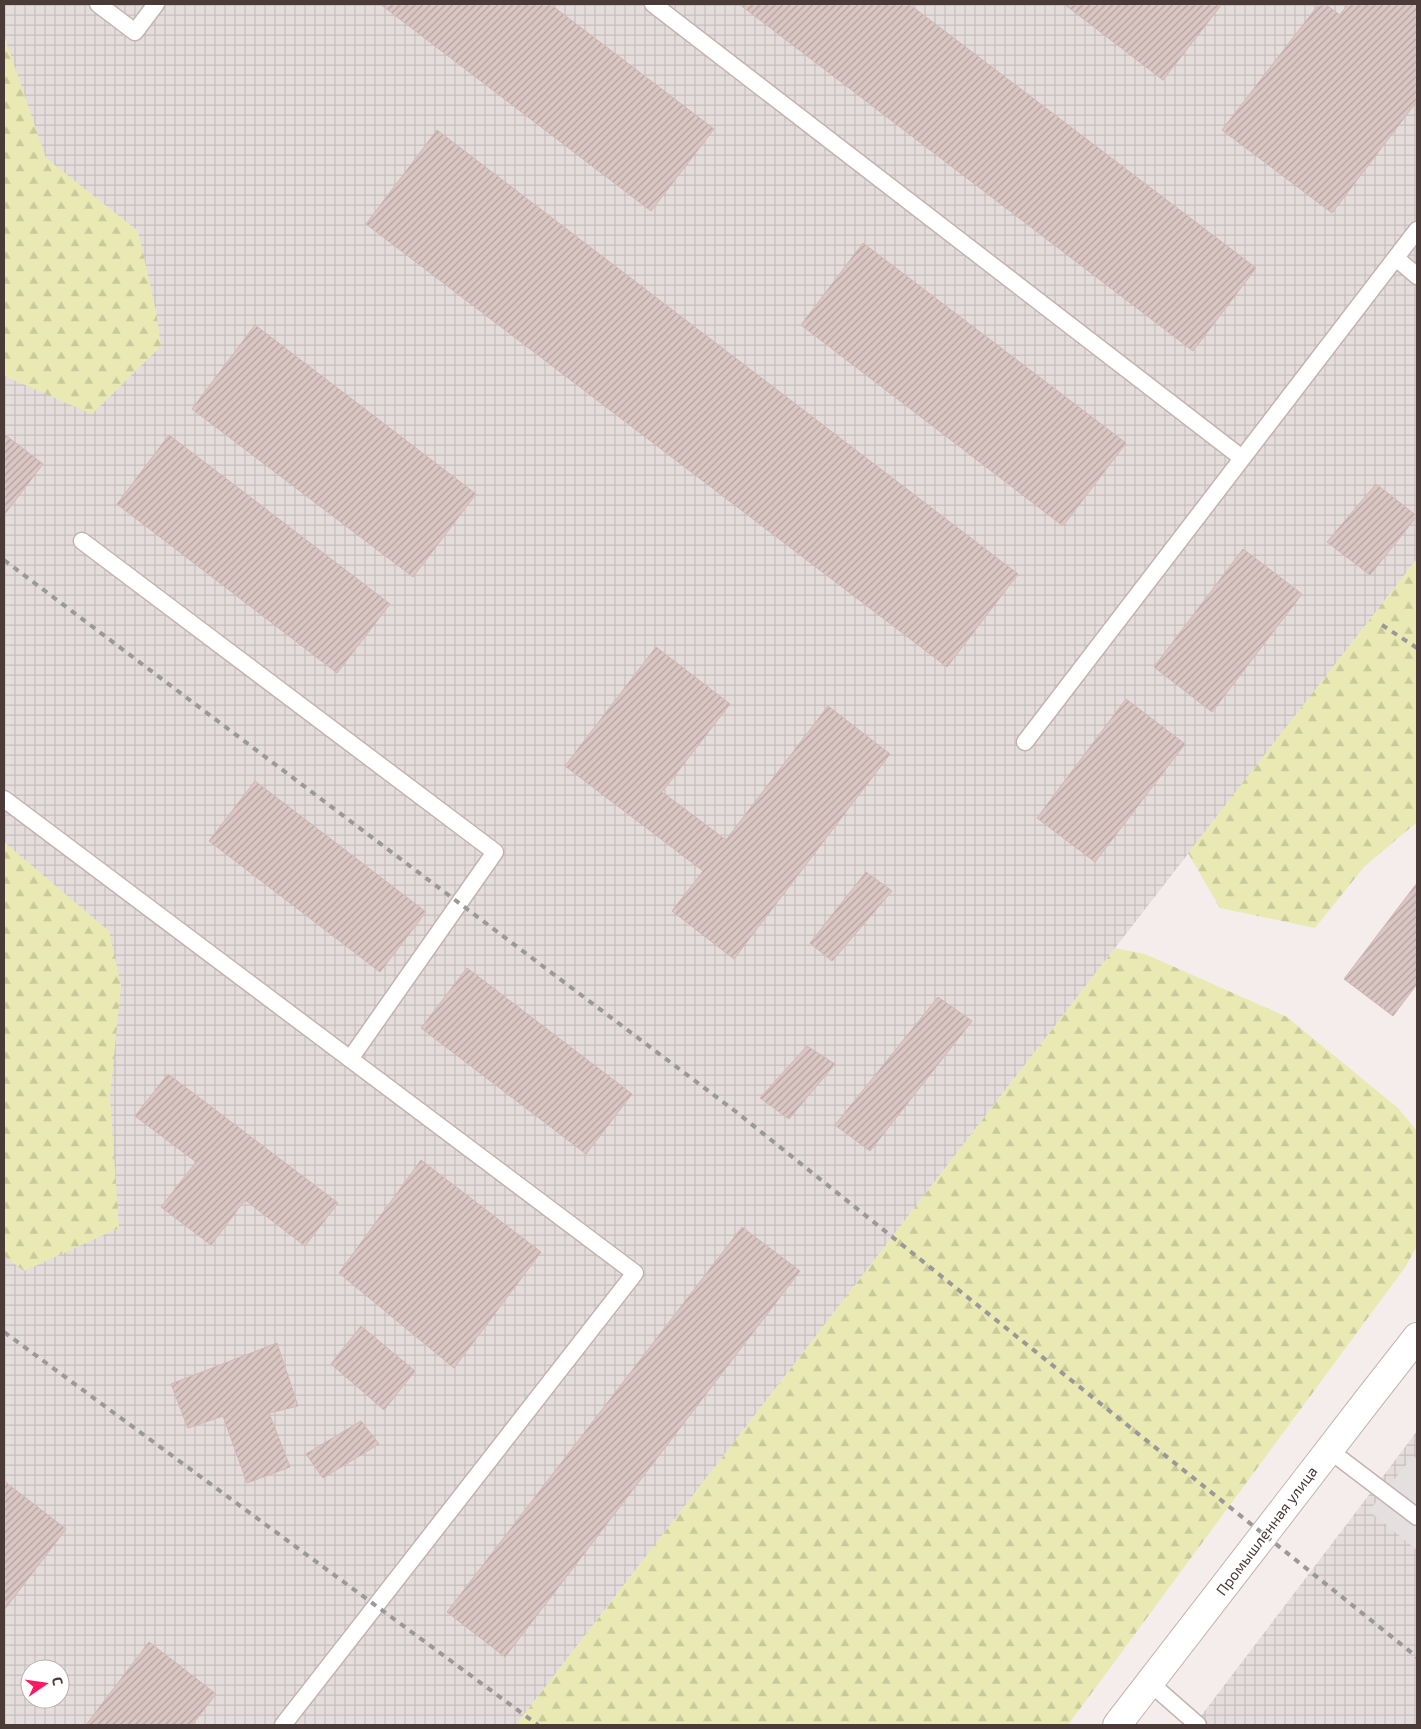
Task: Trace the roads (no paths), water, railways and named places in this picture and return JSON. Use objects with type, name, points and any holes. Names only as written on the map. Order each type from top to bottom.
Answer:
[{"type":"street","name":"Промышленная улица","points":[[1117,1725],[1417,1337]]},
{"type":"lane","points":[[98,4],[134,32],[156,4]]},
{"type":"lane","points":[[653,4],[1242,458]]},
{"type":"lane","points":[[1025,742],[1417,230]]},
{"type":"lane","points":[[1396,258],[1417,276]]},
{"type":"lane","points":[[82,541],[495,852],[350,1059]]},
{"type":"lane","points":[[4,799],[634,1273],[283,1725]]},
{"type":"lane","points":[[1329,1450],[1417,1517]]},
{"type":"lane","points":[[1150,1683],[1198,1725]]},
{"type":"railway","points":[[4,560],[735,1111],[1417,1657]]},
{"type":"railway","points":[[1382,625],[1417,648]]},
{"type":"railway","points":[[4,1332],[538,1725]]}]
